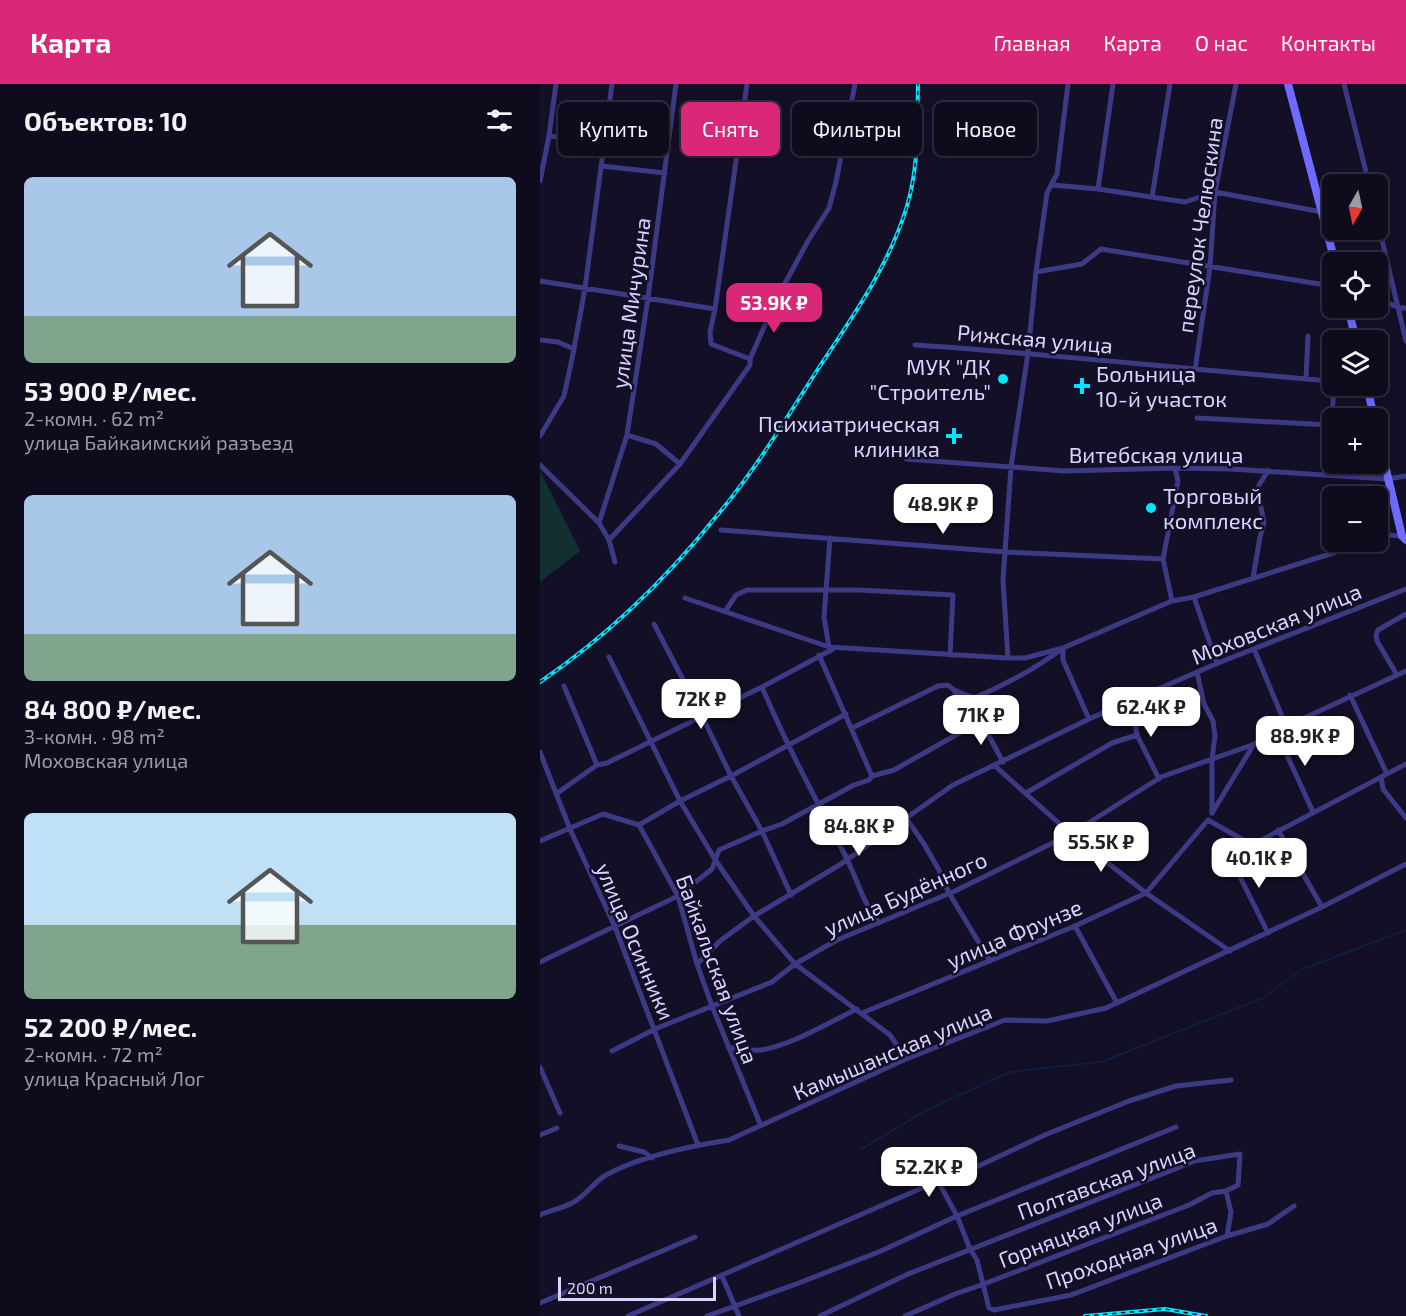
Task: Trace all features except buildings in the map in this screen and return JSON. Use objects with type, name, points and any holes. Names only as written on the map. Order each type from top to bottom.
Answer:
[{"type":"street","points":[[540,181],[556,84]]},
{"type":"street","points":[[610,102],[612,84]]},
{"type":"street","name":"улица Мичурина","points":[[599,523],[627,435],[648,298],[676,84]]},
{"type":"street","points":[[747,84],[710,332],[711,344],[750,359]]},
{"type":"street","points":[[609,540],[680,464],[750,365],[750,359],[777,298],[828,208],[836,182],[855,84]]},
{"type":"street","points":[[1008,658],[1002,580],[1011,467],[1028,353],[1047,193],[1057,174],[1068,84]]},
{"type":"street","points":[[1098,189],[1113,84]]},
{"type":"street","points":[[1152,198],[1170,84]]},
{"type":"street","name":"переулок Челюскина","points":[[1195,370],[1210,267],[1215,192],[1236,84]]},
{"type":"street","points":[[1052,185],[1098,189],[1185,202],[1215,192],[1322,212],[1288,84]]},
{"type":"street","points":[[1344,84],[1366,174]]},
{"type":"street","points":[[549,136],[558,137]]},
{"type":"street","points":[[540,436],[564,396],[585,288],[603,156]]},
{"type":"street","points":[[602,166],[665,173]]},
{"type":"street","points":[[1382,240],[1406,341]]},
{"type":"street","points":[[1036,272],[1082,264],[1101,249],[1322,284]]},
{"type":"street","points":[[540,281],[715,309]]},
{"type":"street","points":[[1388,303],[1398,308],[1406,308]]},
{"type":"street","points":[[1306,379],[1308,336]]},
{"type":"street","points":[[540,340],[558,342],[574,349]]},
{"type":"street","name":"Рижская улица","points":[[915,345],[1322,380]]},
{"type":"street","points":[[1197,418],[1322,424]]},
{"type":"street","points":[[627,435],[656,444],[680,464]]},
{"type":"street","name":"Витебская улица","points":[[906,459],[1064,471],[1175,468],[1268,471],[1388,479],[1406,476]]},
{"type":"street","points":[[540,465],[599,523],[609,540],[615,562]]},
{"type":"street","points":[[1172,601],[1163,559],[1178,481],[1175,468]]},
{"type":"street","points":[[1253,578],[1264,522],[1258,493],[1259,485],[1268,471]]},
{"type":"street","points":[[1387,474],[1404,538],[1388,535]]},
{"type":"street","points":[[721,530],[1005,552],[1163,559]]},
{"type":"street","points":[[830,538],[824,590],[824,617],[832,647]]},
{"type":"street","points":[[685,598],[832,647],[1025,658],[1063,648],[1172,601],[1194,597],[1336,552]]},
{"type":"street","name":"Моховская улица","points":[[697,964],[720,941],[754,916],[847,859],[953,785],[1089,719],[1197,672],[1406,589]]},
{"type":"street","points":[[726,610],[736,595],[747,590],[824,590],[953,595],[950,655]]},
{"type":"street","points":[[1194,597],[1216,664]]},
{"type":"street","points":[[1397,675],[1377,641],[1376,635],[1378,630],[1406,614]]},
{"type":"street","points":[[654,624],[730,776],[762,831],[791,895]]},
{"type":"street","points":[[556,794],[597,765],[607,763],[762,687],[832,647]]},
{"type":"street","points":[[852,728],[938,686],[948,685],[974,698],[1038,666],[1063,648]]},
{"type":"street","points":[[1063,648],[1063,660],[1089,719]]},
{"type":"street","points":[[1254,649],[1286,726]]},
{"type":"street","points":[[819,656],[872,776]]},
{"type":"street","points":[[609,657],[680,801],[716,861],[754,916],[795,964],[890,1035],[906,1059]]},
{"type":"street","points":[[1197,672],[1204,704],[1213,720],[1215,736],[1212,759],[1212,813]]},
{"type":"street","name":"улица Будённого","points":[[612,1051],[655,1029],[772,982],[795,964],[837,940],[949,893],[1071,834],[1159,779],[1255,744],[1276,731],[1350,695],[1405,672]]},
{"type":"street","points":[[564,686],[597,765]]},
{"type":"street","points":[[762,687],[786,744],[879,923]]},
{"type":"street","points":[[954,690],[961,705],[989,736],[1003,762]]},
{"type":"street","points":[[1350,695],[1388,774]]},
{"type":"street","points":[[540,962],[678,896],[712,869],[719,850],[782,824],[854,785],[869,780],[872,776],[894,771],[970,728],[974,719],[974,698]]},
{"type":"street","points":[[1131,701],[1137,735],[1159,779]]},
{"type":"street","points":[[540,841],[570,830],[603,813],[639,825],[786,744],[846,714]]},
{"type":"street","points":[[1276,731],[1313,812]]},
{"type":"street","points":[[1026,793],[1112,743],[1137,735]]},
{"type":"street","name":"улица Фрунзе","points":[[728,1047],[751,1050],[769,1048],[802,1036],[1075,926],[1146,893],[1208,820],[1255,744]]},
{"type":"street","name":"улица Осинники","points":[[540,752],[570,830],[615,927],[698,1145]]},
{"type":"street","points":[[1269,933],[1231,859],[1278,830],[1406,764]]},
{"type":"street","points":[[995,766],[1071,834],[1146,893],[1230,951]]},
{"type":"street","points":[[1381,777],[1383,789],[1406,818]]},
{"type":"street","points":[[906,818],[924,844],[949,893],[990,961]]},
{"type":"street","points":[[1208,820],[1252,845]]},
{"type":"street","name":"Байкальская улица","points":[[639,825],[678,896],[697,964],[712,1006],[761,1126]]},
{"type":"street","points":[[1278,830],[1322,907]]},
{"type":"street","name":"Камышанская улица","points":[[540,1215],[573,1203],[605,1176],[652,1158],[698,1145],[729,1140],[906,1059],[1005,1020],[1047,1021],[1106,1008],[1269,933],[1406,864]]},
{"type":"street","points":[[1075,926],[1117,1003]]},
{"type":"street","points":[[540,1066],[560,1113]]},
{"type":"street","points":[[628,1316],[938,1181],[968,1171],[1047,1134],[1129,1101],[1176,1086],[1231,1080]]},
{"type":"street","points":[[707,1316],[881,1251],[957,1216],[1176,1127]]},
{"type":"street","points":[[540,1135],[557,1128]]},
{"type":"street","points":[[619,1146],[644,1152],[652,1158]]},
{"type":"street","name":"Полтавская улица","points":[[820,1316],[908,1274],[1194,1161],[1240,1154],[1238,1185],[1226,1191]]},
{"type":"street","points":[[938,1181],[977,1260],[984,1284]]},
{"type":"street","points":[[1226,1191],[1231,1212],[1227,1236]]},
{"type":"street","name":"Горняцкая улица","points":[[905,1316],[955,1294],[1189,1205],[1212,1193],[1226,1191]]},
{"type":"street","name":"Проходная улица","points":[[984,1284],[987,1303],[989,1308],[994,1310],[1071,1295],[1227,1236],[1268,1224],[1294,1206]]},
{"type":"street","points":[[540,1303],[695,1237]]},
{"type":"street","points":[[722,1276],[739,1316]]},
{"type":"green space","points":[[540,471],[580,551],[540,582]]},
{"type":"waterway","points":[[860,1150],[925,1111],[1010,1072],[1101,1062],[1263,998],[1303,969],[1406,930]]},
{"type":"railway","points":[[540,682],[611,627],[696,541],[756,464],[857,310],[880,270],[907,206],[914,176],[918,84]]},
{"type":"railway","points":[[1085,1316],[1165,1309],[1206,1316]]},
{"type":"place","name":"МУК \"ДК \"Строитель\"","points":[[1003,379]]},
{"type":"place","name":"Больница 10-й участок","points":[[1082,386]]},
{"type":"place","name":"Психиатрическая клиника","points":[[954,436]]},
{"type":"place","name":"Торговый комплекс","points":[[1151,508]]}]
